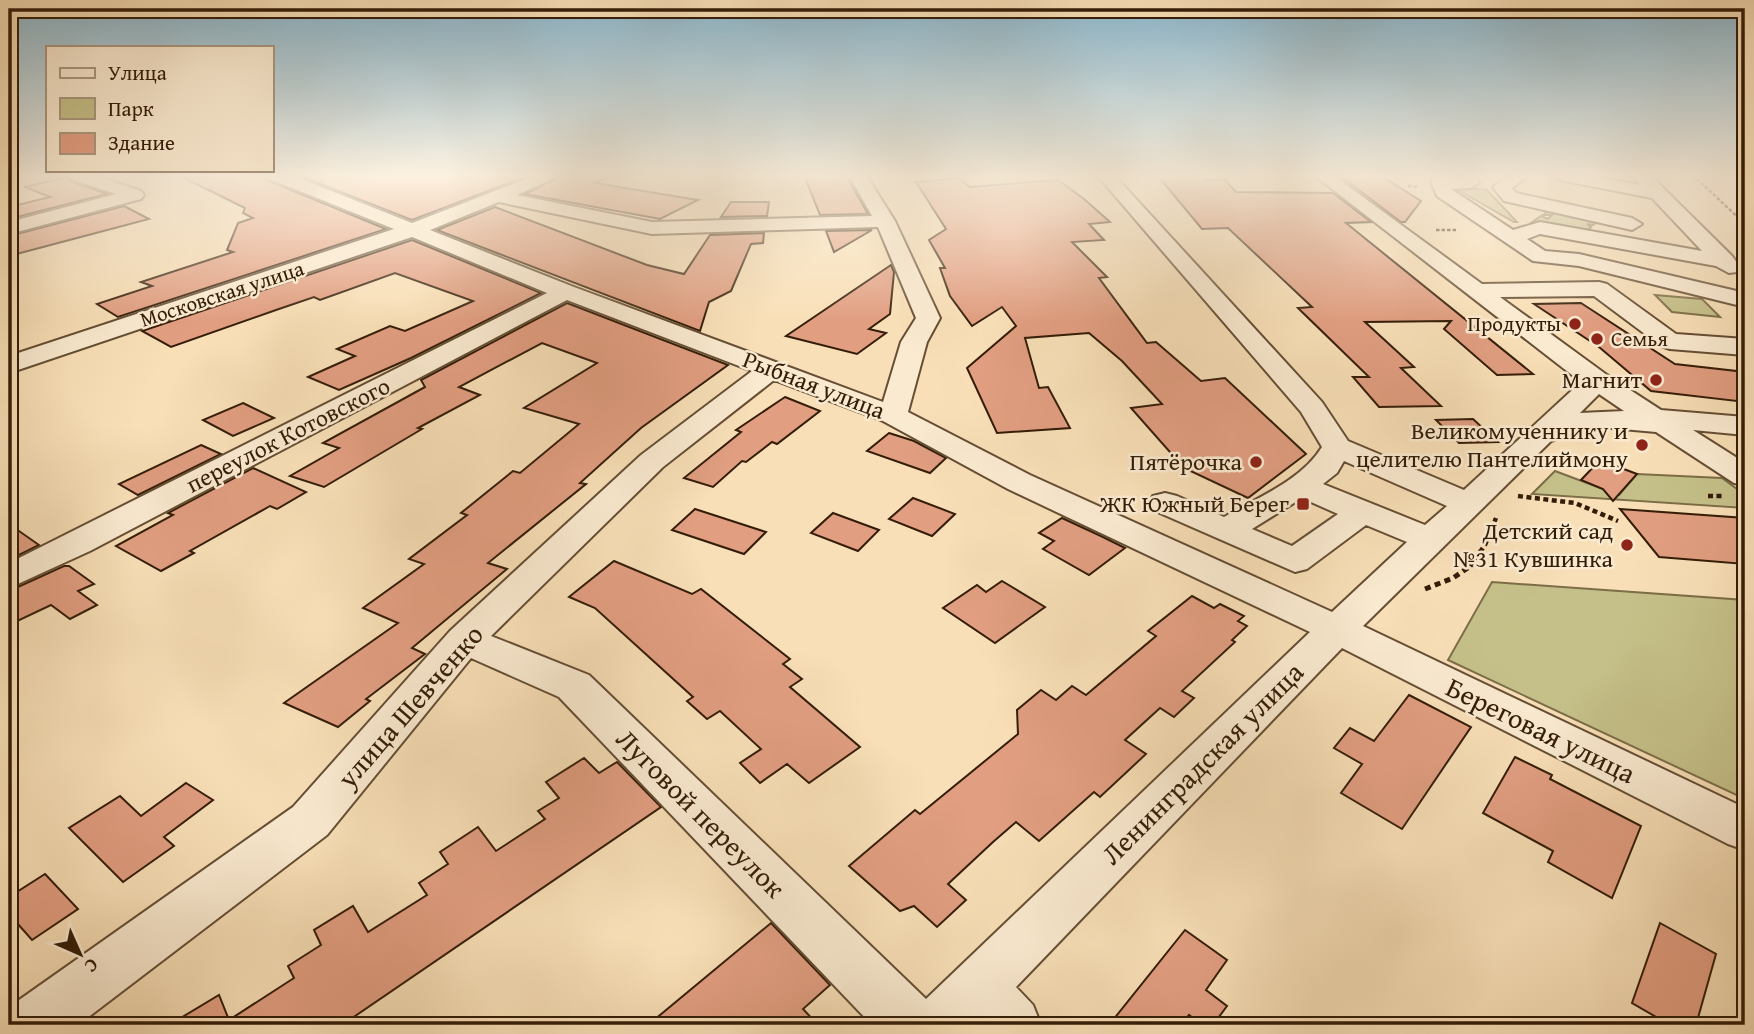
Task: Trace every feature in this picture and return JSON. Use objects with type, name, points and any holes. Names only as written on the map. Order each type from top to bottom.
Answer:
[{"type":"street","points":[[9,228],[27,223]]},
{"type":"street","name":"Рыбная улица","points":[[395,223],[566,292],[893,415],[1019,482],[1337,629]]},
{"type":"street","name":"Московская улица","points":[[9,365],[430,223]]},
{"type":"street","points":[[629,223],[652,228],[810,223]]},
{"type":"street","points":[[886,223],[928,318],[914,341],[893,415]]},
{"type":"street","points":[[1148,223],[1312,408],[1337,447],[1483,509]]},
{"type":"street","points":[[1390,223],[1597,381],[1657,421],[1737,467]]},
{"type":"street","points":[[1486,223],[1540,257],[1579,260],[1745,300]]},
{"type":"street","points":[[1614,240],[1631,223]]},
{"type":"street","points":[[1687,223],[1745,284]]},
{"type":"street","points":[[1501,234],[1537,228],[1724,261]]},
{"type":"street","points":[[1478,291],[1599,289],[1670,341],[1745,348]]},
{"type":"street","name":"переулок Котовского","points":[[9,577],[566,292]]},
{"type":"street","name":"улица Шевченко","points":[[32,1025],[310,821],[464,640],[652,461],[773,368]]},
{"type":"street","name":"Ленинградская улица","points":[[940,1025],[1337,629],[1431,540],[1483,509],[1535,440],[1597,381]]},
{"type":"street","points":[[1535,440],[1564,424],[1608,417],[1745,425]]},
{"type":"street","points":[[1158,546],[1300,485],[1326,466],[1337,447]]},
{"type":"street","points":[[1300,485],[1431,540]]},
{"type":"street","points":[[1165,503],[1295,561],[1362,512]]},
{"type":"street","name":"Береговая улица","points":[[1337,629],[1745,830]]},
{"type":"street","name":"Луговой переулок","points":[[464,640],[574,686],[911,1025]]},
{"type":"street","points":[[977,986],[1013,1025]]},
{"type":"path","points":[[1398,231],[1501,234]]},
{"type":"path","points":[[1516,496],[1525,486]]},
{"type":"path","points":[[1421,590],[1456,580],[1485,548],[1483,509]]},
{"type":"green space","points":[[1532,223],[1595,223],[1587,224],[1591,227],[1583,235]]},
{"type":"green space","points":[[1655,295],[1702,299],[1720,317],[1672,312]]},
{"type":"green space","points":[[1555,471],[1619,495],[1637,474],[1722,478],[1745,495],[1745,508],[1532,494]]},
{"type":"green space","points":[[1492,582],[1745,600],[1745,799],[1448,660]]},
{"type":"building","points":[[58,223],[133,223],[9,256],[9,236]]},
{"type":"building","points":[[238,223],[372,223],[386,229],[118,317],[97,304],[152,286],[141,282],[233,252],[227,250]]},
{"type":"building","points":[[454,223],[538,223],[647,265],[684,274],[710,235],[764,233],[763,243],[751,244],[731,291],[709,302],[700,331],[437,230]]},
{"type":"building","points":[[942,223],[1097,223],[1089,224],[1104,240],[1072,242],[1107,277],[1099,278],[1147,343],[1156,342],[1201,381],[1225,378],[1306,454],[1248,498],[1184,468],[1131,408],[1162,404],[1122,361],[1089,333],[1025,338],[1039,388],[1048,387],[1070,428],[997,433],[967,368],[1016,326],[1002,307],[972,326],[950,296],[940,268],[945,268],[929,240],[946,229]]},
{"type":"building","points":[[1197,223],[1346,223],[1533,374],[1497,375],[1444,329],[1451,321],[1365,322],[1414,367],[1401,368],[1441,406],[1379,407],[1353,377],[1369,377],[1298,308],[1312,307],[1228,228],[1202,229]]},
{"type":"building","points":[[872,230],[834,252],[826,231]]},
{"type":"building","points":[[412,240],[541,293],[411,358],[339,390],[308,377],[355,356],[337,349],[390,326],[405,331],[473,301],[395,273],[320,300],[314,297],[171,347],[142,331]]},
{"type":"building","points":[[891,265],[894,272],[890,314],[869,329],[886,333],[857,354],[786,336]]},
{"type":"building","points":[[567,303],[728,365],[641,428],[580,483],[586,484],[488,563],[507,569],[412,648],[425,654],[366,699],[370,701],[338,727],[284,703],[398,623],[363,608],[424,564],[409,559],[467,515],[461,513],[513,471],[520,473],[579,424],[524,408],[597,363],[542,343],[459,387],[480,395],[418,428],[422,429],[324,487],[290,476],[339,448],[323,443],[425,387],[421,380]]},
{"type":"building","points":[[1581,303],[1675,364],[1745,372],[1745,402],[1651,391],[1599,347],[1534,304]]},
{"type":"building","points":[[785,397],[820,411],[777,444],[772,442],[746,462],[742,461],[713,487],[684,478],[741,432],[736,430]]},
{"type":"building","points":[[243,403],[274,418],[233,436],[203,420]]},
{"type":"building","points":[[1473,419],[1498,442],[1459,443],[1436,420]]},
{"type":"building","points":[[889,433],[914,441],[946,458],[930,473],[867,451]]},
{"type":"building","points":[[201,445],[221,454],[138,495],[119,484]]},
{"type":"building","points":[[1600,460],[1637,474],[1613,501],[1603,489],[1581,480]]},
{"type":"building","points":[[253,468],[306,492],[277,509],[270,506],[190,551],[194,553],[161,571],[116,546],[173,515],[168,513]]},
{"type":"building","points":[[913,498],[955,514],[932,536],[889,519]]},
{"type":"building","points":[[695,509],[766,532],[744,554],[672,530]]},
{"type":"building","points":[[1620,509],[1745,518],[1745,564],[1659,557]]},
{"type":"building","points":[[833,513],[879,530],[858,551],[811,533]]},
{"type":"building","points":[[1062,518],[1125,548],[1089,575],[1043,549],[1054,541],[1039,533]]},
{"type":"building","points":[[9,524],[39,545],[9,560]]},
{"type":"building","points":[[614,561],[692,594],[701,589],[790,659],[783,664],[802,679],[790,687],[860,747],[809,783],[787,764],[760,783],[740,763],[761,749],[720,711],[707,719],[687,701],[693,697],[595,608],[569,597]]},
{"type":"building","points":[[69,566],[94,584],[78,591],[97,605],[70,619],[51,605],[9,625],[9,591]]},
{"type":"building","points":[[1002,581],[1045,607],[995,643],[943,608],[977,585],[986,592]]},
{"type":"building","points":[[1192,596],[1214,608],[1220,604],[1244,616],[1238,621],[1247,626],[1232,640],[1235,642],[1182,691],[1194,698],[1174,717],[1160,708],[1125,740],[1146,754],[1100,797],[1094,792],[1039,841],[1016,822],[993,842],[948,884],[966,900],[937,927],[914,906],[900,911],[849,866],[915,810],[920,814],[1018,734],[1017,710],[1041,690],[1056,700],[1072,686],[1086,695],[1156,636],[1148,631]]},
{"type":"building","points":[[1409,695],[1471,727],[1402,829],[1341,793],[1362,764],[1334,748],[1350,728],[1374,741]]},
{"type":"building","points":[[1515,757],[1552,775],[1550,779],[1641,826],[1612,898],[1548,862],[1553,851],[1483,813]]},
{"type":"building","points":[[584,758],[599,773],[617,762],[661,807],[342,1025],[169,1025],[219,995],[229,1020],[294,978],[288,966],[321,945],[314,930],[353,906],[368,932],[427,895],[419,883],[448,864],[440,852],[478,827],[496,851],[545,819],[538,811],[559,798],[546,782]]},
{"type":"building","points":[[186,783],[213,800],[164,837],[174,846],[123,882],[69,828],[120,796],[141,816]]},
{"type":"building","points":[[45,874],[78,909],[32,940],[9,914],[9,897]]},
{"type":"building","points":[[771,923],[830,985],[803,1009],[818,1025],[648,1025]]},
{"type":"building","points":[[1660,923],[1716,954],[1696,1025],[1670,1025],[1632,1003]]},
{"type":"building","points":[[1185,930],[1227,960],[1206,990],[1227,1006],[1213,1025],[1202,1025],[1189,1015],[1181,1025],[1109,1025]]},
{"type":"place","name":"Продукты","points":[[1575,324]]},
{"type":"place","name":"Семья","points":[[1597,339]]},
{"type":"place","name":"Магнит","points":[[1656,380]]},
{"type":"place","name":"Великомученнику и целителю Пантелиймону","points":[[1642,445]]},
{"type":"place","name":"Пятёрочка","points":[[1256,462]]},
{"type":"place","name":"ЖК Южный Берег","points":[[1303,504]]},
{"type":"place","name":"Детский сад №31 Кувшинка","points":[[1627,545]]}]
